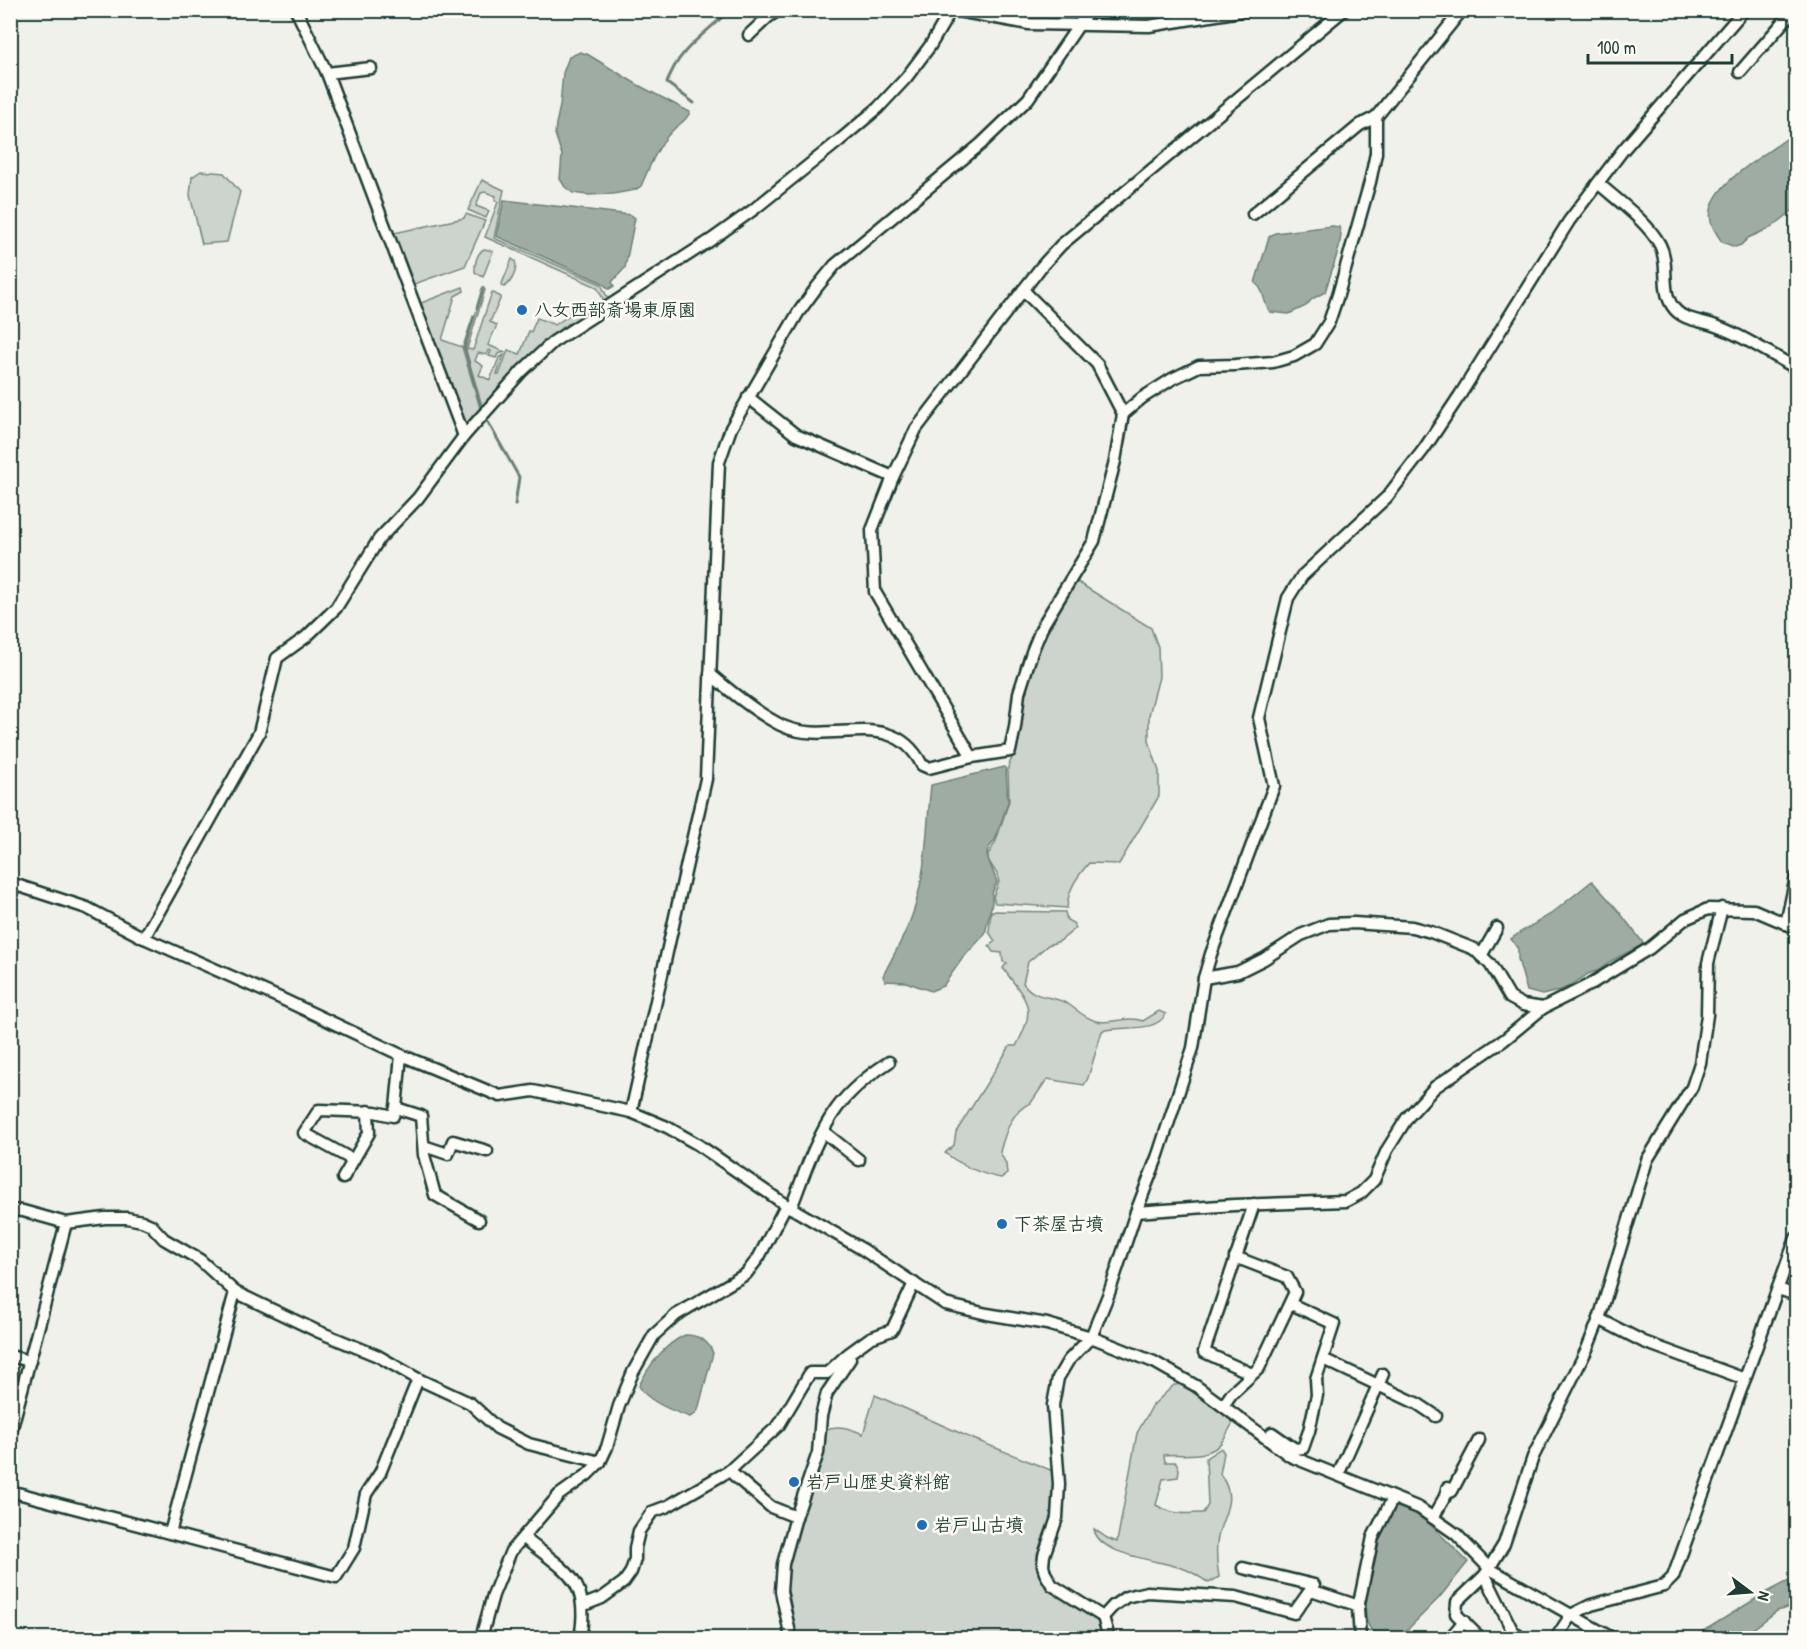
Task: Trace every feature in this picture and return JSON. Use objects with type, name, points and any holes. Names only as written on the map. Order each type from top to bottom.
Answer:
[{"type":"street","points":[[296,10],[327,73],[464,436]]},
{"type":"street","points":[[749,35],[779,10]]},
{"type":"street","points":[[144,938],[259,733],[277,658],[306,637],[336,608],[379,539],[418,498],[464,436],[522,370],[553,342],[711,240],[753,210],[878,108],[906,78],[930,46],[952,10],[1029,24],[1149,26],[1247,10]]},
{"type":"street","points":[[631,1112],[706,779],[714,539],[719,462],[730,428],[798,313],[835,265],[981,144],[1028,99],[1089,10]]},
{"type":"street","points":[[972,757],[876,592],[872,530],[893,477],[916,429],[1023,290],[1061,245],[1344,10]]},
{"type":"street","points":[[1253,214],[1360,125],[1376,117],[1462,10]]},
{"type":"street","points":[[1109,1638],[1103,1617],[1052,1585],[1045,1574],[1044,1555],[1057,1518],[1059,1484],[1053,1406],[1058,1378],[1068,1361],[1091,1337],[1109,1293],[1193,1048],[1204,978],[1211,954],[1274,786],[1259,718],[1288,598],[1302,576],[1387,497],[1424,449],[1460,395],[1569,221],[1623,150],[1744,10]]},
{"type":"street","points":[[1740,72],[1794,10]]},
{"type":"street","points":[[327,73],[371,68]]},
{"type":"street","points":[[1123,414],[1142,398],[1172,379],[1199,366],[1274,362],[1294,356],[1315,344],[1329,322],[1370,182],[1376,153],[1376,117]]},
{"type":"street","points":[[1598,183],[1644,225],[1660,244],[1666,264],[1667,296],[1673,308],[1683,316],[1719,327],[1797,368]]},
{"type":"street","points":[[710,674],[763,714],[786,727],[807,731],[880,732],[903,741],[915,752],[922,765],[929,768],[972,757],[1010,751],[1016,727],[1019,693],[1032,652],[1043,625],[1095,541],[1115,461],[1123,414],[1097,364],[1023,290]]},
{"type":"street","points":[[748,397],[796,435],[893,477]]},
{"type":"street","points":[[1136,1212],[1254,1204],[1346,1201],[1361,1193],[1374,1180],[1387,1150],[1407,1118],[1435,1088],[1504,1040],[1543,1008],[1589,985],[1650,948],[1685,919],[1708,909],[1754,910],[1791,926],[1797,877]]},
{"type":"street","points":[[10,883],[87,908],[144,938],[401,1055],[500,1096],[533,1091],[621,1112],[631,1112],[667,1127],[697,1144],[788,1207],[862,1249],[945,1304],[1047,1324],[1091,1337],[1154,1362],[1196,1386],[1290,1456],[1419,1508],[1456,1534],[1488,1572],[1512,1630],[1521,1638]]},
{"type":"street","points":[[1480,1638],[1456,1614],[1457,1602],[1488,1572],[1504,1544],[1533,1457],[1587,1349],[1599,1319],[1647,1160],[1692,1087],[1700,1063],[1707,1015],[1708,963],[1722,908]]},
{"type":"street","points":[[1204,978],[1238,972],[1264,959],[1300,935],[1329,924],[1356,923],[1412,927],[1474,949],[1490,964],[1510,998],[1523,1005],[1543,1008]]},
{"type":"street","points":[[1481,956],[1497,928]]},
{"type":"street","points":[[352,1160],[304,1133],[319,1110],[368,1111],[393,1116],[396,1108],[401,1055]]},
{"type":"street","points":[[481,1638],[493,1595],[511,1551],[559,1495],[587,1475],[600,1462],[633,1372],[654,1335],[676,1315],[747,1274],[788,1207],[836,1110],[864,1079],[889,1062]]},
{"type":"street","points":[[396,1108],[421,1116],[424,1155],[435,1195],[479,1220]]},
{"type":"street","points":[[343,1178],[369,1133],[368,1111]]},
{"type":"street","points":[[824,1132],[859,1160]]},
{"type":"street","points":[[424,1146],[448,1154],[453,1141],[487,1151]]},
{"type":"street","points":[[1252,1374],[1204,1352],[1254,1204]]},
{"type":"street","points":[[10,1210],[66,1222],[105,1218],[142,1221],[151,1226],[164,1239],[200,1260],[235,1292],[317,1331],[378,1356],[418,1379],[470,1402],[497,1428],[530,1444],[600,1462]]},
{"type":"street","points":[[10,1435],[66,1222]]},
{"type":"street","points":[[1556,1638],[1571,1615],[1591,1605],[1664,1586],[1673,1577],[1797,1238]]},
{"type":"street","points":[[1223,1406],[1259,1368],[1295,1292],[1287,1277],[1235,1257]]},
{"type":"street","points":[[584,1605],[602,1598],[624,1582],[631,1572],[635,1559],[639,1531],[652,1512],[668,1506],[729,1471],[779,1425],[810,1373],[827,1373],[870,1338],[892,1330],[914,1283]]},
{"type":"street","points":[[1778,1289],[1797,1295]]},
{"type":"street","points":[[170,1533],[235,1292]]},
{"type":"street","points":[[1240,1418],[1243,1414],[1295,1449],[1303,1448],[1317,1395],[1316,1379],[1334,1324],[1291,1304]]},
{"type":"street","points":[[1599,1319],[1644,1342],[1745,1379]]},
{"type":"street","points":[[791,1638],[781,1591],[783,1564],[796,1516],[818,1454],[821,1416],[827,1393],[857,1348]]},
{"type":"street","points":[[10,1356],[30,1361]]},
{"type":"street","points":[[1323,1359],[1418,1404],[1436,1416]]},
{"type":"street","points":[[1338,1475],[1383,1374]]},
{"type":"street","points":[[10,1491],[336,1577],[354,1548],[366,1494],[380,1473],[418,1379]]},
{"type":"street","points":[[1433,1518],[1447,1489],[1452,1491],[1479,1440]]},
{"type":"street","points":[[729,1471],[771,1507],[796,1516]]},
{"type":"street","points":[[1360,1638],[1359,1606],[1373,1537],[1393,1498]]},
{"type":"street","points":[[524,1538],[565,1570],[579,1587],[584,1605],[581,1638]]},
{"type":"street","points":[[1103,1617],[1126,1597],[1146,1592],[1236,1597],[1294,1613],[1314,1585],[1243,1568]]},
{"type":"street","points":[[1488,1572],[1612,1638]]},
{"type":"street","points":[[1311,1590],[1359,1606]]},
{"type":"street","points":[[1450,1638],[1464,1622]]},
{"type":"shaded area","points":[[580,52],[690,112],[662,144],[641,186],[635,190],[613,194],[573,193],[560,179],[562,155],[555,134],[563,73],[569,57]]},
{"type":"shaded area","points":[[1796,131],[1796,208],[1772,227],[1748,238],[1741,245],[1735,247],[1722,242],[1711,222],[1711,208],[1718,194],[1742,170]]},
{"type":"shaded area","points":[[201,171],[224,173],[240,192],[227,242],[202,244],[190,195],[192,177]]},
{"type":"shaded area","points":[[482,180],[504,190],[494,238],[601,284],[609,301],[605,303],[597,287],[485,237],[498,202],[495,200],[496,196],[481,193],[476,206],[489,211],[486,218],[468,210]]},
{"type":"shaded area","points":[[504,200],[631,215],[635,218],[625,268],[612,282],[614,286],[609,289],[601,282],[496,236]]},
{"type":"shaded area","points":[[466,214],[485,221],[465,266],[414,284],[394,233],[464,218]]},
{"type":"shaded area","points":[[1339,227],[1341,235],[1325,292],[1312,299],[1306,306],[1289,314],[1270,312],[1261,289],[1255,283],[1269,237],[1275,233]]},
{"type":"shaded area","points":[[484,249],[493,251],[483,277],[475,272],[475,269],[478,256]]},
{"type":"shaded area","points":[[512,259],[516,264],[514,276],[507,285],[501,286]]},
{"type":"shaded area","points":[[463,287],[464,291],[455,296],[442,340],[462,347],[481,411],[469,425],[465,424],[421,303]]},
{"type":"shaded area","points":[[483,289],[485,290],[467,349],[473,350],[492,292],[501,297],[490,322],[497,325],[488,345],[505,352],[498,354],[496,358],[489,356],[491,351],[489,350],[487,355],[478,353],[475,361],[483,366],[479,375],[490,380],[499,358],[504,355],[497,374],[499,375],[508,350],[520,354],[537,318],[555,325],[588,302],[594,311],[483,409],[465,349]]},
{"type":"shaded area","points":[[1076,581],[1151,628],[1158,647],[1159,677],[1149,715],[1149,741],[1159,771],[1159,796],[1119,864],[1089,863],[1074,884],[1067,908],[995,903],[993,897],[999,882],[988,860],[988,855],[996,841],[1009,801],[1008,767],[1014,753],[1021,714],[1021,694],[1036,653]]},
{"type":"shaded area","points":[[1004,767],[1008,803],[995,840],[988,849],[987,856],[997,882],[992,893],[985,934],[962,959],[943,986],[931,991],[906,982],[885,981],[883,976],[908,927],[918,895],[925,854],[931,785]]},
{"type":"shaded area","points":[[1592,881],[1644,944],[1559,991],[1542,995],[1527,991],[1518,959],[1518,949],[1511,939],[1551,914]]},
{"type":"shaded area","points":[[991,911],[1065,912],[1067,920],[1076,928],[1060,941],[1048,945],[1028,962],[1023,983],[1038,995],[1062,1001],[1085,1016],[1102,1022],[1131,1019],[1143,1021],[1159,1011],[1166,1014],[1161,1020],[1146,1027],[1102,1031],[1084,1085],[1047,1079],[1031,1103],[1024,1106],[1014,1117],[1007,1130],[1000,1152],[1006,1164],[1007,1174],[1001,1178],[972,1169],[945,1153],[954,1145],[956,1132],[1010,1046],[1016,1046],[1027,1022],[1027,1005],[1003,968],[1007,963],[1003,962],[1002,953],[993,952],[989,946],[995,941],[989,932]]},
{"type":"shaded area","points":[[685,1335],[702,1339],[713,1353],[698,1410],[690,1417],[655,1401],[639,1386],[658,1356]]},
{"type":"shaded area","points":[[1184,1384],[1236,1419],[1223,1440],[1211,1450],[1196,1454],[1164,1455],[1165,1462],[1176,1462],[1179,1469],[1178,1477],[1163,1479],[1156,1505],[1173,1512],[1190,1514],[1203,1513],[1208,1505],[1206,1458],[1221,1448],[1224,1453],[1220,1474],[1226,1484],[1229,1501],[1217,1543],[1219,1577],[1209,1583],[1179,1567],[1120,1552],[1099,1539],[1094,1529],[1117,1542],[1137,1433],[1153,1405],[1174,1385]]},
{"type":"shaded area","name":"岩戸山古墳","points":[[875,1395],[971,1438],[1053,1471],[1054,1508],[1041,1548],[1039,1568],[1048,1587],[1099,1619],[1105,1638],[795,1638],[784,1587],[787,1561],[824,1430],[834,1427],[844,1428],[863,1434]]},
{"type":"shaded area","points":[[1397,1507],[1422,1516],[1468,1562],[1439,1598],[1399,1638],[1377,1638],[1367,1622],[1366,1596],[1377,1544],[1390,1515]]},
{"type":"shaded area","points":[[1796,1577],[1796,1605],[1777,1611],[1741,1638],[1692,1638],[1762,1595]]},
{"type":"waterway","points":[[694,103],[667,83],[685,51],[730,10]]},
{"type":"waterway","points":[[477,308],[483,288]]},
{"type":"waterway","points":[[474,316],[464,346],[482,411]]},
{"type":"waterway","points":[[485,417],[519,477],[515,505]]},
{"type":"place","name":"八女西部斎場東原園","points":[[522,310]]},
{"type":"place","name":"下茶屋古墳","points":[[1002,1224]]},
{"type":"place","name":"岩戸山歴史資料館","points":[[794,1482]]},
{"type":"place","name":"岩戸山古墳","points":[[922,1525]]}]
